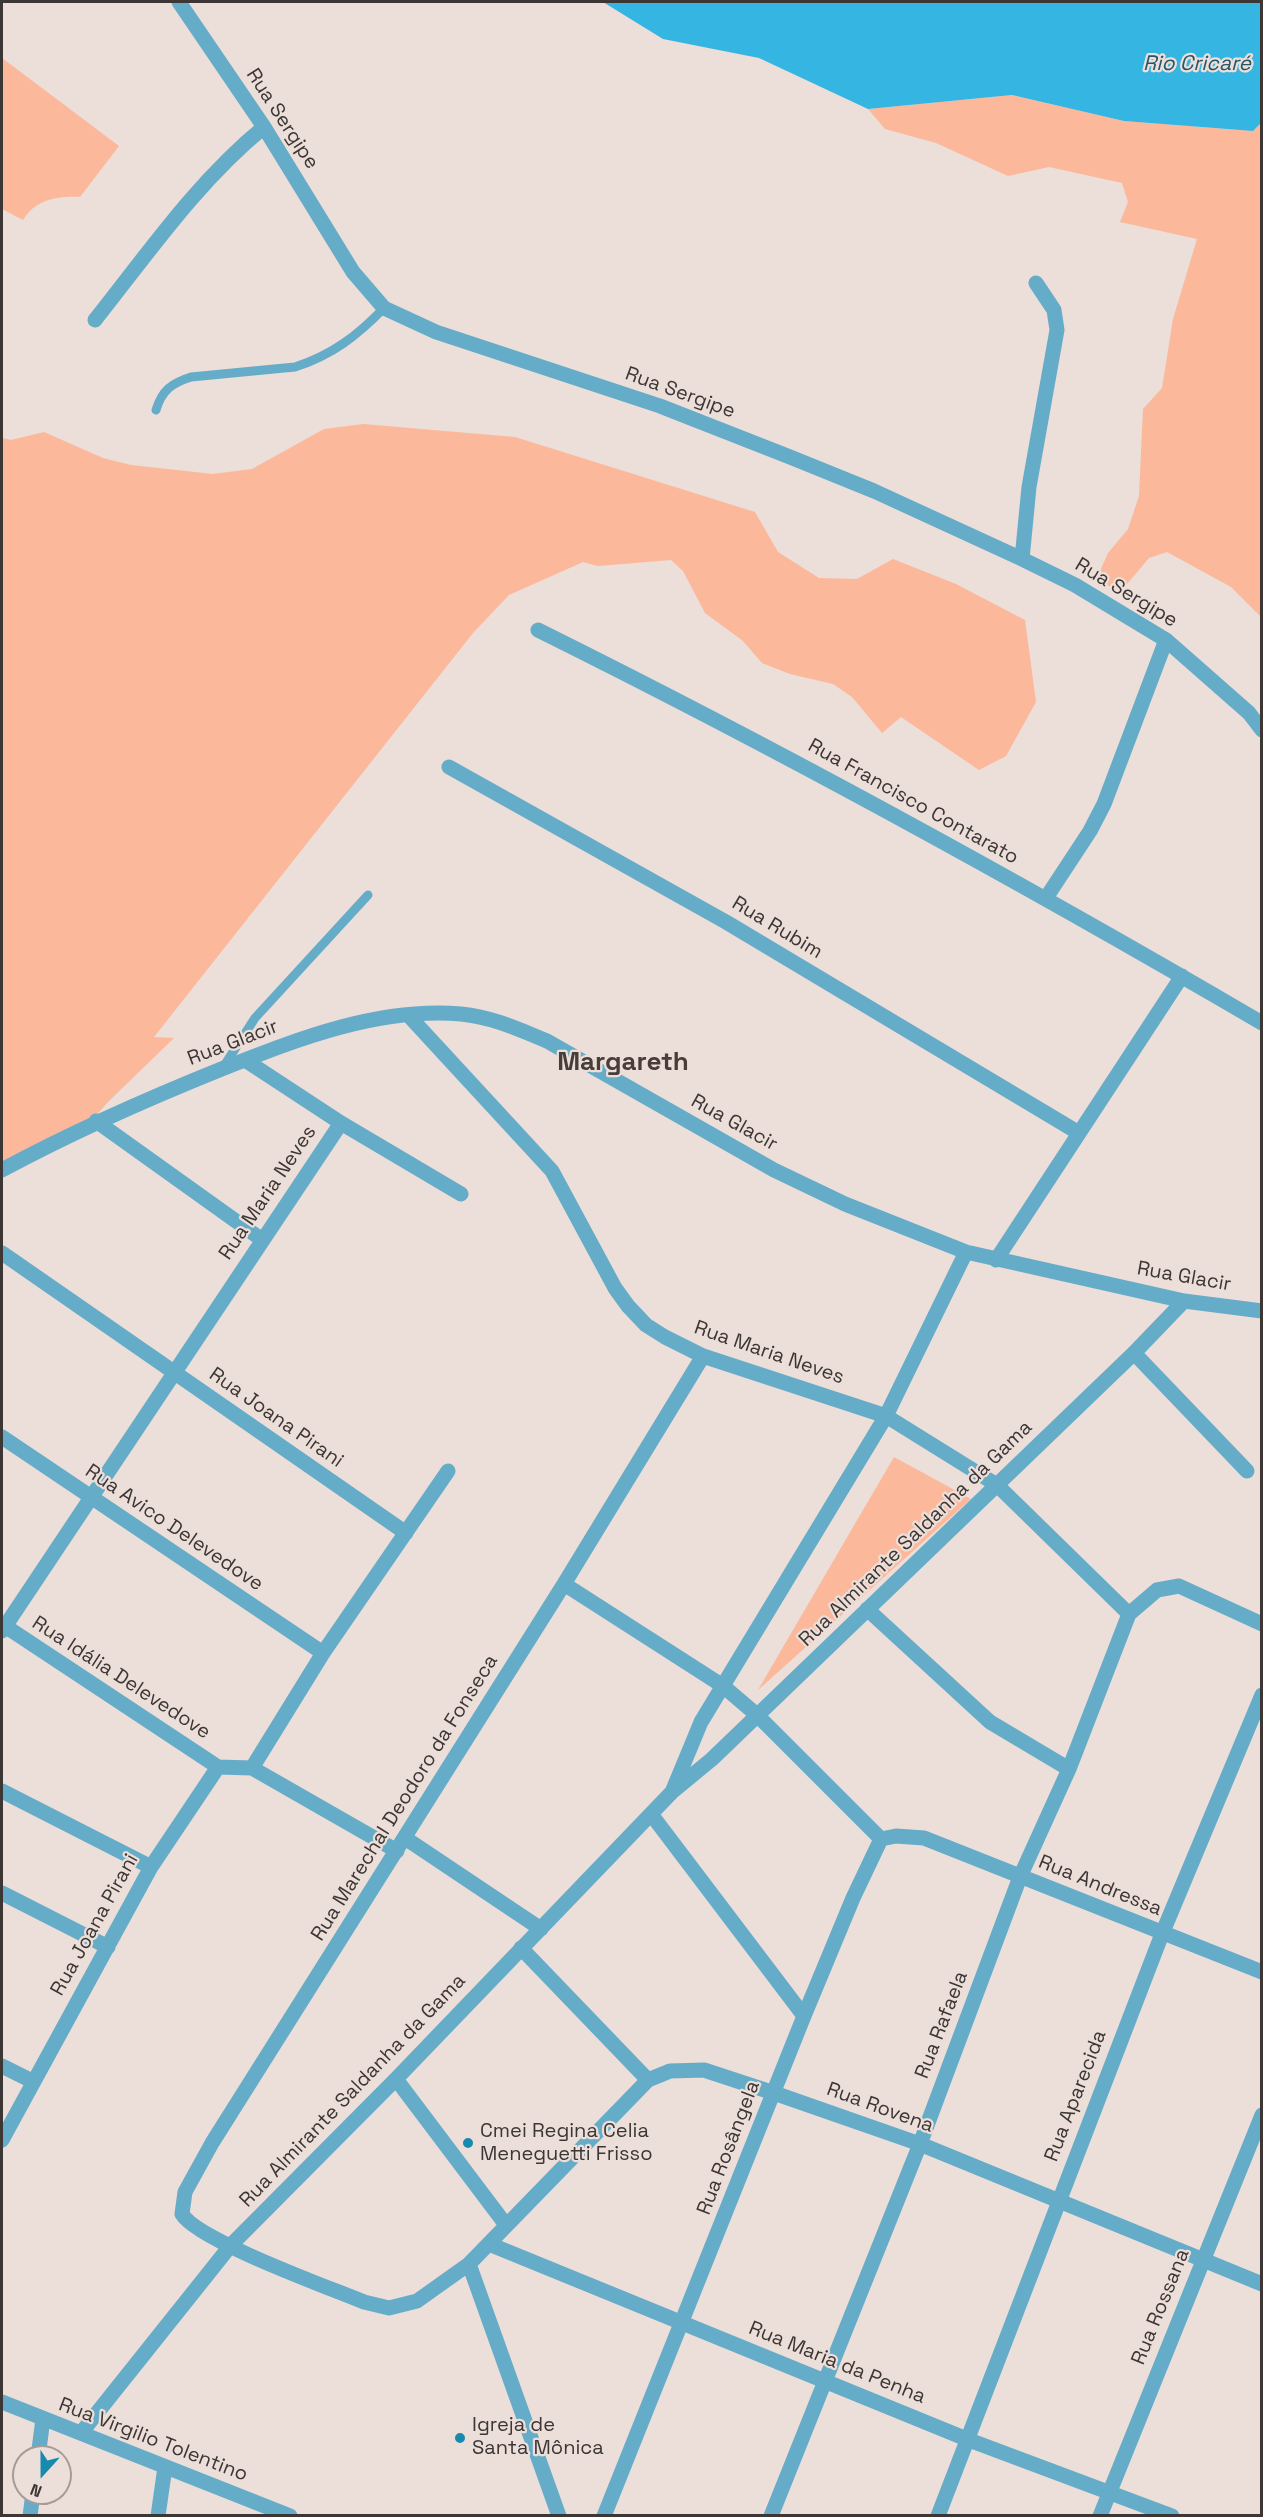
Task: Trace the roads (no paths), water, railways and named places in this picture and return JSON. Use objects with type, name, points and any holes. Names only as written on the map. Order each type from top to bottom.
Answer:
[{"type":"street","name":"Rua Sergipe","points":[[179,2],[264,127],[353,272],[384,308],[436,332],[660,406],[779,452],[874,490],[1022,559],[1094,596],[1166,640],[1249,713],[1262,730]]},
{"type":"street","points":[[95,320],[196,191],[231,154],[264,127]]},
{"type":"street","points":[[1022,559],[1029,487],[1057,330],[1054,310],[1036,283]]},
{"type":"street","name":"Rua Francisco Contarato","points":[[538,630],[716,718],[1046,898],[1262,1023]]},
{"type":"street","points":[[1046,898],[1090,831],[1104,804],[1166,640]]},
{"type":"street","name":"Rua Rubim","points":[[450,767],[726,922],[1079,1133]]},
{"type":"street","points":[[996,1260],[1182,976]]},
{"type":"street","name":"Rua Glacir","points":[[2,1170],[96,1121],[245,1060],[346,1025],[409,1016],[459,1014],[510,1025],[547,1041],[774,1170],[846,1204],[966,1252],[1184,1301],[1262,1311]]},
{"type":"street","name":"Rua Maria Neves","points":[[409,1016],[552,1171],[628,1306],[646,1325],[703,1356],[886,1416],[997,1485],[1128,1614]]},
{"type":"street","points":[[245,1060],[341,1123]]},
{"type":"street","points":[[96,1121],[261,1239]]},
{"type":"street","name":"Rua Maria Neves","points":[[3,1627],[261,1239],[341,1123],[461,1194]]},
{"type":"street","name":"Rua Almirante Saldanha da Gama","points":[[672,1792],[687,1751],[723,1686],[886,1416],[966,1252]]},
{"type":"street","name":"Rua Joana Pirani","points":[[2,1253],[406,1533]]},
{"type":"street","name":"Rua Almirante Saldanha da Gama","points":[[81,2433],[231,2246],[396,2079],[672,1792],[712,1759],[1134,1353],[1184,1301]]},
{"type":"street","points":[[1134,1353],[1247,1471]]},
{"type":"street","name":"Rua Marechal Deodoro da Fonseca","points":[[231,2246],[185,2220],[182,2205],[185,2192],[212,2143],[564,1584],[703,1356]]},
{"type":"street","name":"Rua Avico Delevedove","points":[[2,1437],[322,1653]]},
{"type":"street","points":[[252,1768],[322,1653],[448,1471]]},
{"type":"street","points":[[564,1584],[723,1686],[757,1715],[881,1839]]},
{"type":"street","points":[[1128,1614],[1162,1587],[1179,1586],[1262,1624]]},
{"type":"street","points":[[867,1609],[990,1722],[1069,1768]]},
{"type":"street","name":"Rua Rafaela","points":[[771,2516],[920,2144],[1020,1877],[1069,1768],[1128,1614]]},
{"type":"street","name":"Rua Idália Delevedove","points":[[3,1627],[218,1767]]},
{"type":"street","name":"Rua Aparecida","points":[[938,2516],[969,2440],[1057,2201],[1162,1934],[1262,1695]]},
{"type":"street","points":[[218,1767],[252,1768],[401,1844],[541,1929]]},
{"type":"street","name":"Rua Joana Pirani","points":[[2,2140],[32,2081],[151,1867],[218,1767]]},
{"type":"street","points":[[2,1791],[151,1867]]},
{"type":"street","points":[[651,1814],[804,2016]]},
{"type":"street","name":"Rua Andressa","points":[[881,1839],[896,1836],[924,1838],[1262,1972]]},
{"type":"street","name":"Rua Rosângela","points":[[604,2516],[804,2016],[853,1898],[881,1839]]},
{"type":"street","points":[[2,1893],[108,1947]]},
{"type":"street","points":[[231,2246],[364,2302],[388,2308],[417,2301],[469,2264],[489,2244],[648,2080],[521,1948]]},
{"type":"street","points":[[2,2066],[32,2081]]},
{"type":"street","name":"Rua Rovena","points":[[648,2080],[670,2071],[704,2070],[774,2093],[920,2144],[1262,2284]]},
{"type":"street","points":[[396,2079],[506,2225]]},
{"type":"street","name":"Rua Rossana","points":[[1100,2516],[1262,2115]]},
{"type":"street","name":"Rua Maria da Penha","points":[[489,2244],[969,2440],[1172,2516]]},
{"type":"street","points":[[469,2264],[559,2516]]},
{"type":"street","name":"Rua Virgilio Tolentino","points":[[2,2402],[290,2516]]},
{"type":"street","points":[[40,2445],[43,2419]]},
{"type":"street","points":[[158,2516],[165,2467]]},
{"type":"lane","points":[[156,410],[164,392],[176,381],[192,377],[296,367],[312,362],[347,343],[384,308]]},
{"type":"lane","points":[[222,1069],[236,1042],[255,1018],[368,895]]},
{"type":"water","name":"Rio Cricaré","points":[[603,2],[1261,2],[1261,123],[1253,131],[1124,121],[1012,95],[868,109],[759,58],[663,39]]},
{"type":"place","name":"Cmei Regina Celia Meneguetti Frisso","points":[[468,2143]]},
{"type":"place","name":"Igreja de Santa Mônica","points":[[460,2438]]},
{"type":"district","name":"Margareth","points":[[623,1063]]}]
